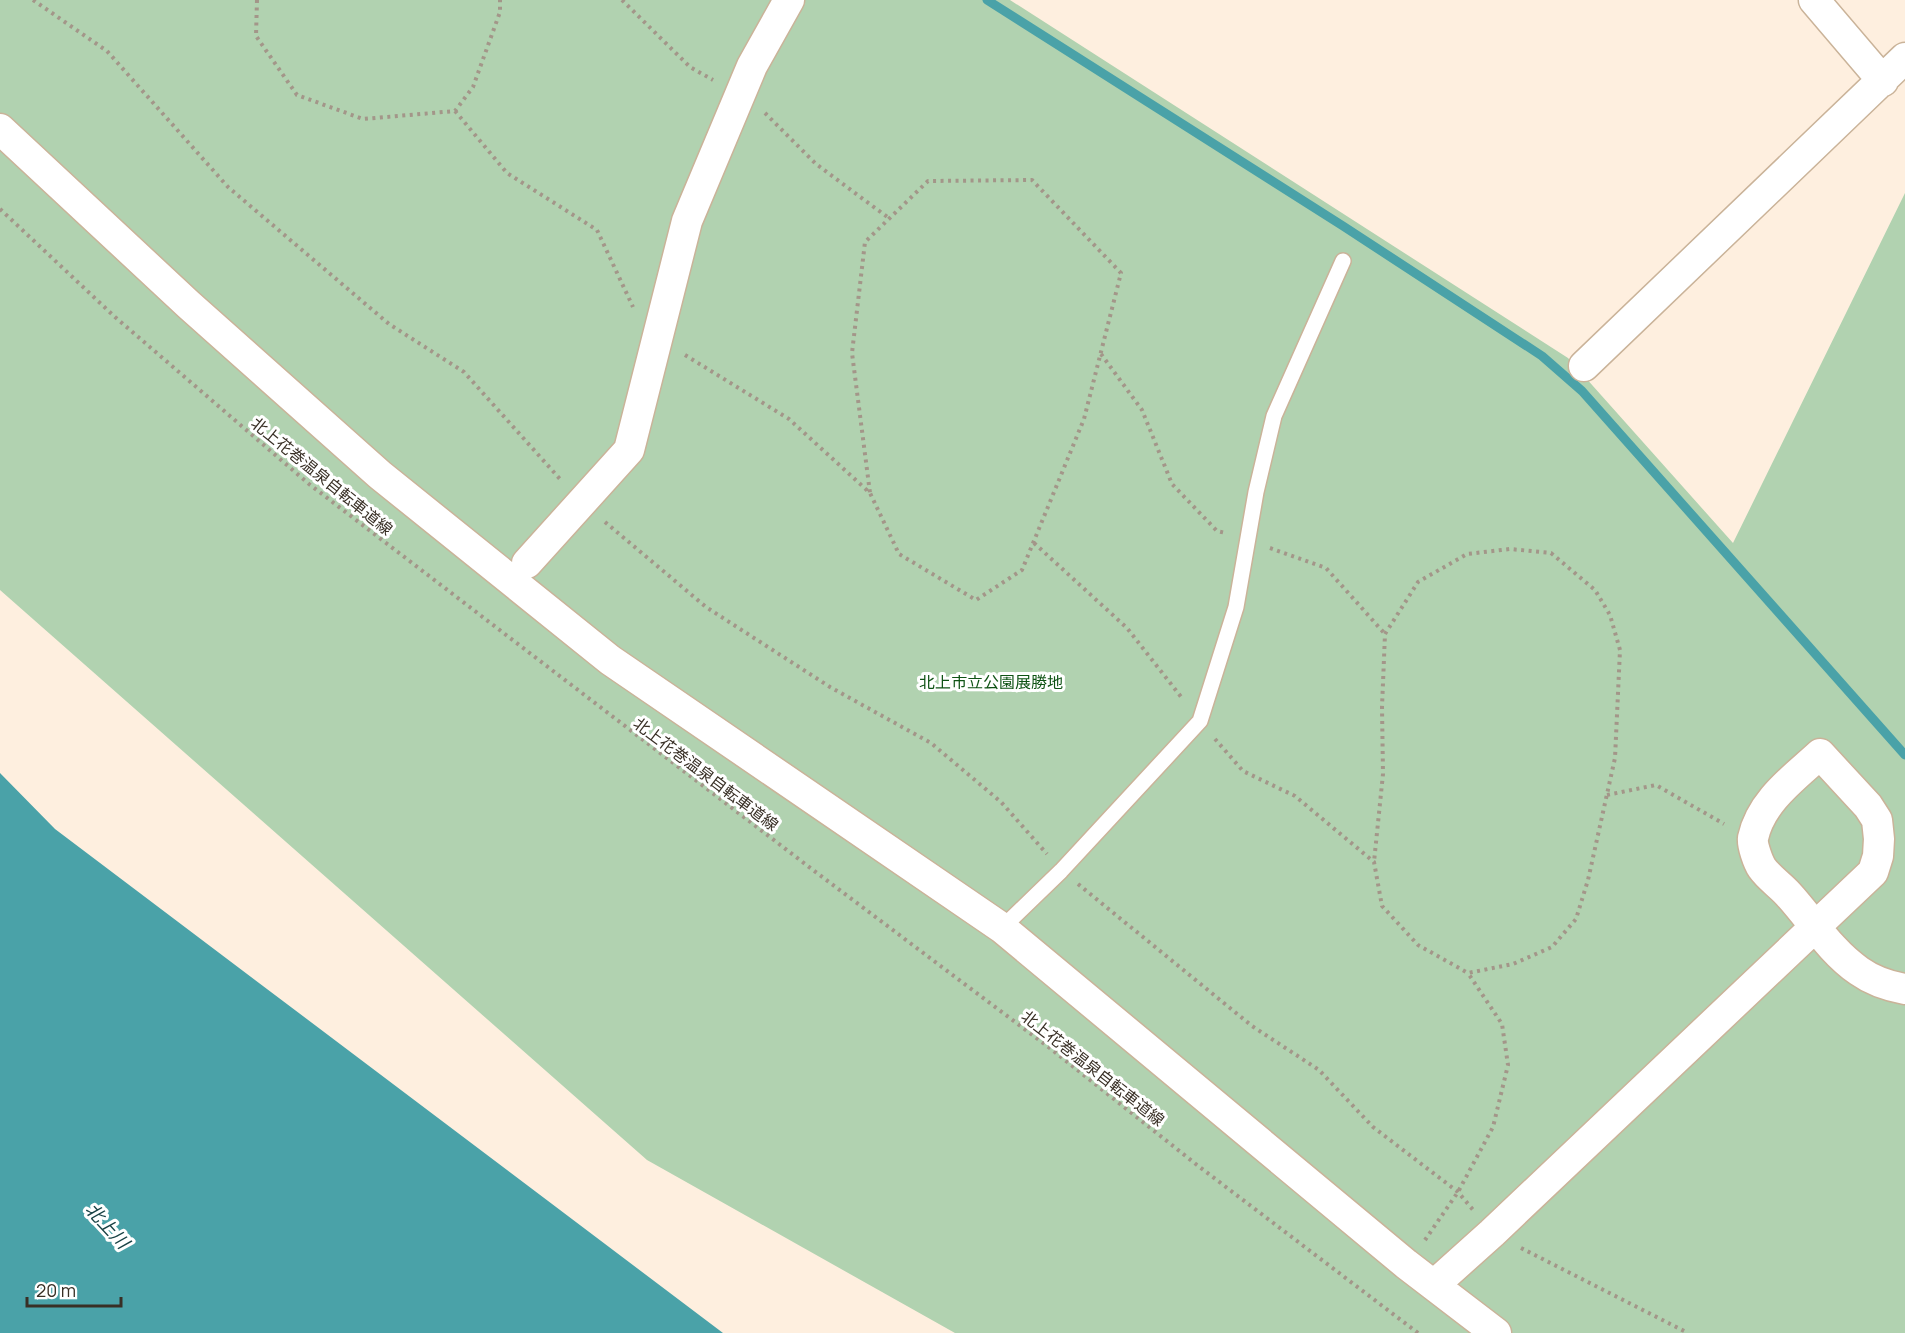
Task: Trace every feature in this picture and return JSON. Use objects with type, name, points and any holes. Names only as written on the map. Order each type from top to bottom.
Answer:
[{"type":"street","points":[[526,563],[629,450],[687,221],[752,66],[789,0]]},
{"type":"street","points":[[1814,0],[1883,81]]},
{"type":"street","points":[[1584,366],[1905,58]]},
{"type":"street","points":[[0,129],[189,305],[380,475],[610,660],[1002,928],[1406,1264],[1496,1333]]},
{"type":"street","points":[[1434,1284],[1492,1233],[1815,926],[1873,872],[1880,838],[1877,820],[1868,806],[1820,754],[1771,800],[1760,816],[1752,841],[1761,867],[1815,926],[1836,951],[1859,972],[1883,985],[1905,990]]},
{"type":"lane","points":[[1002,928],[1061,871],[1200,721],[1236,607],[1256,492],[1274,416],[1343,261]]},
{"type":"path","points":[[33,0],[107,51],[228,187],[389,324],[464,372],[581,502],[706,606],[830,687],[931,742],[1001,802],[1061,871],[1252,1026],[1319,1070],[1373,1126],[1458,1192],[1492,1233],[1688,1333]]},
{"type":"path","points":[[257,0],[255,36],[297,95],[363,119],[454,111],[473,87],[500,12],[500,0]]},
{"type":"path","points":[[622,0],[690,67],[719,83]]},
{"type":"path","points":[[757,105],[816,164],[890,219]]},
{"type":"path","points":[[454,111],[507,172],[597,230],[637,315]]},
{"type":"path","points":[[1032,180],[1121,273],[1084,419],[1034,543],[1022,570],[976,600],[899,554],[870,493],[852,354],[865,242],[890,219],[928,181],[1032,180]]},
{"type":"path","name":"北上花巻温泉自転車道線","points":[[0,209],[116,317],[309,484],[813,870],[1052,1049],[1197,1165],[1418,1333]]},
{"type":"path","points":[[682,352],[789,419],[870,493]]},
{"type":"path","points":[[1034,543],[1127,628],[1200,721],[1243,771],[1296,796],[1374,862]]},
{"type":"path","points":[[1406,1264],[1446,1213],[1493,1127],[1508,1065],[1502,1024],[1468,973],[1418,945],[1382,906],[1374,862],[1383,774],[1382,707],[1385,634],[1418,582],[1467,554],[1510,549],[1551,553],[1595,590],[1610,615],[1620,650],[1615,758],[1588,880],[1576,919],[1552,946],[1513,964],[1468,973]]},
{"type":"path","points":[[1607,795],[1656,785],[1752,841]]},
{"type":"green space","name":"北上市立公園展勝地","points":[[0,0],[1010,0],[1568,358],[1733,543],[1905,193],[1905,1333],[955,1333],[647,1160],[0,590]]},
{"type":"water","name":"北上川","points":[[0,773],[55,829],[723,1333],[0,1333]]},
{"type":"waterway","points":[[987,0],[1343,226],[1542,356],[1582,391],[1905,755]]}]
